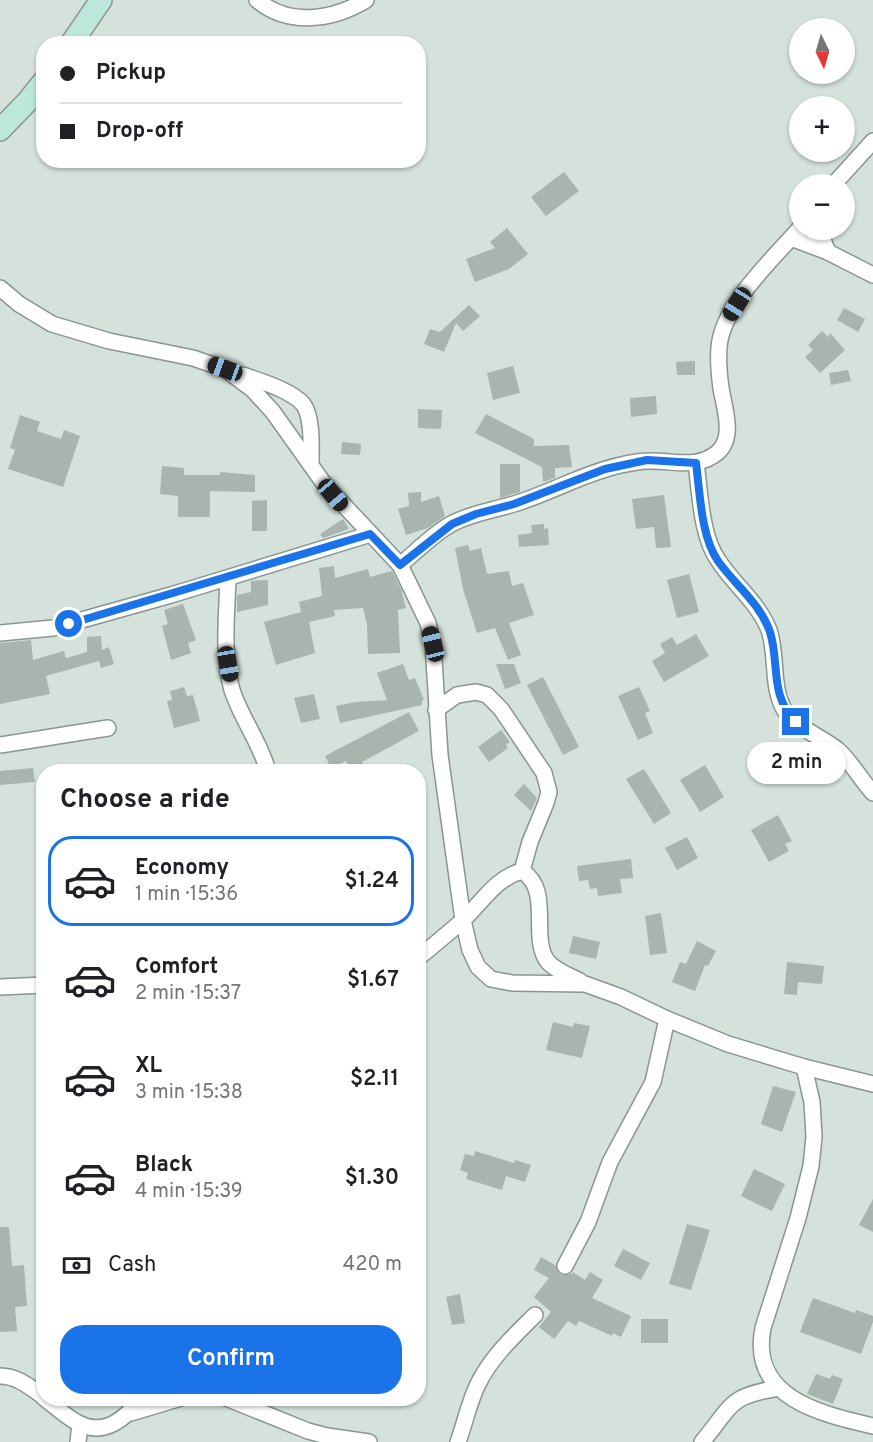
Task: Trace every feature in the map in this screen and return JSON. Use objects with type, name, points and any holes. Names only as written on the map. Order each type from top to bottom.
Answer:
[{"type":"main road","points":[[76,36],[101,0]]},
{"type":"main road","points":[[0,130],[36,91]]},
{"type":"street","points":[[257,0],[277,12],[298,18],[331,15],[366,0]]},
{"type":"street","points":[[843,174],[873,141]]},
{"type":"street","points":[[400,565],[452,524],[476,514],[514,504],[605,469],[647,460],[696,463],[708,460],[717,453],[723,447],[726,439],[727,423],[718,366],[719,344],[727,321],[747,288],[789,240]]},
{"type":"street","points":[[807,240],[873,275]]},
{"type":"street","points":[[823,240],[828,252]]},
{"type":"street","points":[[0,288],[19,304],[52,324],[109,341],[193,358],[279,389],[303,404],[312,440],[311,465]]},
{"type":"street","points":[[225,369],[253,390],[273,412],[336,499],[400,565],[428,623],[433,644],[436,710],[463,920],[470,950],[478,967],[491,979],[512,983],[585,984]]},
{"type":"street","points":[[696,463],[710,546],[717,560],[757,607],[764,619],[773,644],[777,686],[782,705],[796,722],[829,742],[841,753],[873,793]]},
{"type":"street","points":[[0,633],[53,628],[228,578],[370,534]]},
{"type":"street","points":[[228,578],[228,664],[232,689],[239,709],[264,755],[266,764]]},
{"type":"street","points":[[436,710],[457,695],[476,692],[487,695],[501,709],[544,773],[549,792],[530,842],[522,871]]},
{"type":"street","points":[[0,745],[108,728]]},
{"type":"street","points":[[426,951],[463,920],[495,886],[510,874],[522,871],[530,876],[535,887],[540,912],[542,949],[554,968],[585,984],[621,997],[728,1044],[804,1067],[873,1084]]},
{"type":"street","points":[[0,987],[36,985]]},
{"type":"street","points":[[565,1266],[588,1222],[610,1162],[653,1082],[667,1018]]},
{"type":"street","points":[[804,1067],[812,1102],[814,1137],[811,1166],[798,1218],[768,1309],[760,1344],[761,1358],[767,1372],[779,1388],[798,1403],[826,1416],[873,1426]]},
{"type":"street","points":[[458,1442],[471,1400],[488,1367],[506,1344],[535,1315]]},
{"type":"street","points":[[0,1376],[10,1376],[36,1393]]},
{"type":"street","points":[[702,1442],[736,1400],[747,1394],[779,1388]]},
{"type":"street","points":[[55,1406],[80,1424],[99,1428],[115,1423],[130,1413],[154,1406]]},
{"type":"street","points":[[130,1413],[135,1406]]},
{"type":"street","points":[[246,1406],[308,1431],[345,1441],[369,1442]]},
{"type":"street","points":[[78,1442],[80,1424]]},
{"type":"building","points":[[564,172],[579,191],[546,216],[531,197]]},
{"type":"building","points":[[507,228],[528,254],[509,269],[475,282],[466,259],[495,248],[490,242]]},
{"type":"building","points":[[469,305],[480,316],[463,331],[456,323],[444,352],[424,344],[430,329],[440,332]]},
{"type":"building","points":[[844,308],[865,319],[858,332],[837,320]]},
{"type":"building","points":[[822,331],[828,337],[830,333],[845,350],[820,373],[805,357],[813,350],[808,345]]},
{"type":"building","points":[[695,361],[695,375],[677,375],[676,362]]},
{"type":"building","points":[[513,366],[520,393],[493,400],[487,373]]},
{"type":"building","points":[[848,370],[851,381],[831,385],[829,373]]},
{"type":"building","points":[[656,396],[657,414],[631,417],[630,398]]},
{"type":"building","points":[[418,409],[442,410],[441,429],[418,428]]},
{"type":"building","points":[[486,414],[534,439],[534,446],[569,445],[572,467],[555,468],[555,478],[543,482],[542,467],[475,433]]},
{"type":"building","points":[[20,415],[40,422],[37,431],[61,439],[64,430],[80,436],[63,487],[8,469],[15,450],[10,448]]},
{"type":"building","points":[[342,442],[361,444],[360,455],[341,454]]},
{"type":"building","points":[[500,464],[520,464],[520,492],[500,498]]},
{"type":"building","points":[[162,466],[184,468],[184,475],[220,475],[220,472],[255,475],[255,492],[210,491],[210,517],[178,517],[178,496],[160,494]]},
{"type":"building","points":[[421,492],[421,502],[439,496],[445,516],[428,528],[406,535],[398,509],[409,506],[408,493]]},
{"type":"building","points":[[664,495],[671,547],[656,548],[654,527],[636,529],[632,499]]},
{"type":"building","points":[[267,500],[267,531],[252,531],[252,501]]},
{"type":"building","points":[[343,519],[349,529],[323,538],[320,534]]},
{"type":"building","points":[[544,524],[544,529],[548,528],[549,545],[519,547],[518,535],[532,533],[531,525]]},
{"type":"building","points":[[468,545],[470,551],[481,548],[487,574],[509,571],[512,586],[523,583],[534,615],[509,623],[521,655],[508,660],[495,628],[477,633],[463,589],[455,548]]},
{"type":"building","points":[[334,566],[335,578],[368,569],[370,577],[392,571],[401,589],[406,608],[398,610],[400,653],[368,654],[367,625],[363,608],[334,610],[335,616],[309,622],[315,653],[276,665],[264,622],[301,612],[299,602],[322,596],[319,568]]},
{"type":"building","points":[[689,574],[699,612],[677,618],[667,580]]},
{"type":"building","points":[[268,580],[268,605],[237,612],[237,595],[251,592],[251,581]]},
{"type":"building","points":[[183,604],[196,640],[188,643],[191,653],[171,660],[162,626],[168,624],[164,610]]},
{"type":"building","points":[[696,634],[709,656],[664,682],[652,661],[665,653],[660,644],[672,637],[677,645]]},
{"type":"building","points":[[101,636],[102,650],[109,647],[114,664],[101,668],[99,661],[46,676],[50,694],[0,704],[0,643],[31,640],[33,660],[64,651],[66,658],[87,652],[87,637]]},
{"type":"building","points":[[403,664],[409,680],[415,678],[424,700],[422,700],[422,705],[340,723],[336,706],[387,700],[377,673]]},
{"type":"building","points":[[496,664],[514,664],[521,683],[505,689]]},
{"type":"building","points":[[543,677],[579,747],[563,755],[527,685]]},
{"type":"building","points":[[184,687],[187,696],[193,695],[200,721],[174,728],[167,701],[172,700],[170,691]]},
{"type":"building","points":[[639,687],[650,711],[645,713],[653,733],[638,740],[618,696]]},
{"type":"building","points":[[314,694],[320,719],[301,723],[294,698]]},
{"type":"building","points":[[409,712],[419,731],[362,762],[363,764],[348,764],[346,761],[340,764],[329,764],[325,756]]},
{"type":"building","points":[[501,730],[510,742],[506,745],[508,748],[489,762],[478,747]]},
{"type":"building","points":[[705,765],[724,797],[700,812],[680,780]]},
{"type":"building","points":[[33,768],[35,782],[0,785],[0,771]]},
{"type":"building","points":[[644,769],[671,813],[654,824],[626,779]]},
{"type":"building","points":[[524,784],[537,798],[531,811],[514,795]]},
{"type":"building","points":[[778,815],[792,841],[785,844],[789,851],[769,862],[751,830]]},
{"type":"building","points":[[687,837],[698,858],[677,870],[665,848]]},
{"type":"building","points":[[631,859],[633,878],[620,879],[622,893],[598,896],[597,888],[590,889],[588,880],[579,881],[577,866]]},
{"type":"building","points":[[661,913],[667,953],[650,955],[645,916]]},
{"type":"building","points":[[573,936],[600,942],[596,959],[569,953]]},
{"type":"building","points":[[697,941],[716,951],[708,966],[705,965],[695,991],[672,982],[680,962],[686,964]]},
{"type":"building","points":[[787,962],[824,966],[822,984],[798,982],[797,995],[784,994]]},
{"type":"building","points":[[553,1022],[573,1027],[574,1023],[590,1026],[582,1058],[546,1050]]},
{"type":"building","points":[[773,1086],[796,1092],[782,1132],[761,1124]]},
{"type":"building","points":[[475,1151],[514,1163],[515,1160],[531,1165],[525,1182],[506,1176],[502,1190],[466,1179],[468,1173],[460,1170],[465,1154],[474,1156]]},
{"type":"building","points":[[754,1169],[785,1184],[772,1211],[741,1196]]},
{"type":"building","points":[[873,1199],[873,1232],[859,1225]]},
{"type":"building","points":[[687,1224],[710,1230],[691,1290],[669,1284]]},
{"type":"building","points":[[0,1227],[9,1227],[12,1266],[24,1265],[27,1306],[15,1307],[17,1331],[0,1332]]},
{"type":"building","points":[[623,1249],[650,1263],[641,1280],[614,1266]]},
{"type":"building","points":[[541,1257],[555,1265],[561,1275],[573,1272],[585,1280],[590,1272],[603,1280],[592,1298],[631,1316],[621,1337],[613,1333],[612,1336],[579,1321],[576,1326],[568,1321],[554,1339],[539,1327],[551,1312],[534,1297],[549,1278],[534,1270]]},
{"type":"building","points":[[460,1294],[465,1323],[452,1325],[446,1297]]},
{"type":"building","points":[[813,1298],[855,1313],[856,1310],[873,1316],[873,1322],[861,1354],[800,1332]]},
{"type":"building","points":[[641,1319],[668,1319],[668,1343],[641,1343]]},
{"type":"building","points":[[816,1374],[830,1379],[832,1375],[843,1379],[833,1404],[807,1394]]},
{"type":"route","points":[[69,624],[370,534],[400,565],[452,524],[476,514],[514,504],[605,469],[647,460],[696,463],[710,546],[717,560],[757,607],[764,619],[773,644],[777,686],[782,705],[787,714],[796,722]]}]
